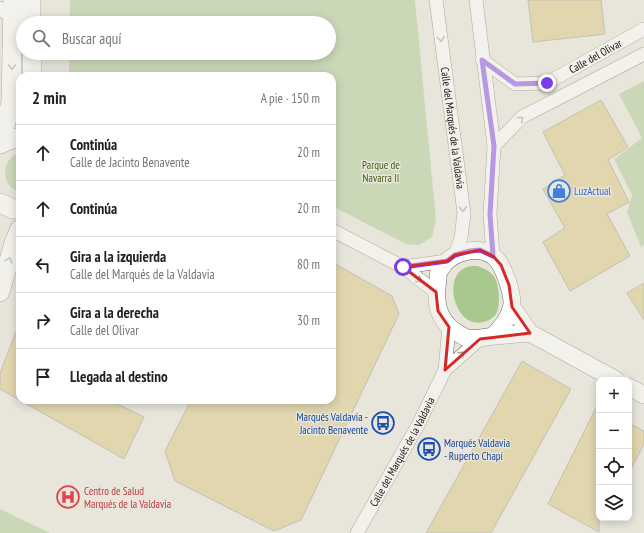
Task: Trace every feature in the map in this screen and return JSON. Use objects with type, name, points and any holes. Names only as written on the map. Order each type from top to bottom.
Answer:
[{"type":"main road","points":[[0,144],[11,102],[6,13],[13,0]]},
{"type":"main road","points":[[31,0],[31,16]]},
{"type":"main road","points":[[32,60],[32,72]]},
{"type":"main road","points":[[0,144],[16,138]]},
{"type":"main road","points":[[0,203],[16,209]]},
{"type":"main road","points":[[0,292],[16,238]]},
{"type":"street","name":"Calle del Marqués de la Valdavia","points":[[436,0],[464,213],[462,238],[451,258]]},
{"type":"street","points":[[476,0],[482,60],[494,146],[490,214],[493,256]]},
{"type":"street","name":"Calle del Olivar","points":[[482,60],[515,84],[547,83],[644,29]]},
{"type":"street","name":"Calle del Olivar","points":[[494,146],[522,117],[644,54]]},
{"type":"street","points":[[336,232],[403,267],[436,292]]},
{"type":"street","points":[[403,267],[451,258],[470,251],[480,250],[493,256],[501,265],[509,285],[512,307],[530,333],[611,377]]},
{"type":"street","points":[[451,258],[439,270],[436,292],[438,311],[449,327],[466,338],[486,338],[530,333]]},
{"type":"street","points":[[486,338],[502,327],[512,307]]},
{"type":"street","name":"Calle del Marqués de la Valdavia","points":[[357,533],[418,425],[445,370],[449,327]]},
{"type":"street","name":"Calle del Marqués de la Valdavia","points":[[445,370],[486,338]]},
{"type":"street","points":[[632,389],[644,395]]},
{"type":"highlighted area","points":[[480,250],[493,256],[501,265],[509,285],[512,307],[530,333],[480,339],[445,370],[449,327],[438,311],[436,292],[403,267],[447,261],[455,255]]},
{"type":"green space","name":"Parque de Navarra II","points":[[70,0],[415,0],[436,220],[432,237],[419,245],[406,244],[336,208],[336,72],[69,72],[69,60],[336,60],[336,16],[70,16]]},
{"type":"green space","points":[[644,81],[644,245],[641,247],[627,212],[632,195],[614,159],[642,138],[619,94]]},
{"type":"green space","points":[[16,155],[16,190],[9,185],[5,172],[9,160]]},
{"type":"green space","points":[[477,266],[488,270],[494,276],[498,291],[498,310],[494,317],[483,322],[474,322],[466,318],[459,311],[453,291],[454,282],[458,273],[466,267]]},
{"type":"green space","points":[[0,509],[50,533],[0,533]]},
{"type":"building","points":[[528,0],[601,0],[605,34],[533,42]]},
{"type":"building","points":[[601,100],[628,147],[608,160],[629,202],[607,214],[630,256],[570,291],[543,242],[565,228],[543,189],[565,175],[543,132]]},
{"type":"building","points":[[336,264],[392,296],[399,314],[301,520],[274,531],[175,481],[165,451],[189,404],[336,404]]},
{"type":"building","points":[[644,283],[644,320],[627,293]]},
{"type":"building","points":[[16,332],[16,398],[0,389],[0,373]]},
{"type":"building","points":[[522,361],[571,389],[491,533],[426,533]]},
{"type":"building","points":[[27,404],[117,404],[144,417],[124,459]]},
{"type":"building","points":[[596,408],[596,521],[599,521],[599,532],[548,504]]},
{"type":"building","points":[[632,425],[644,431],[644,444],[632,467]]},
{"type":"place","name":"LuzActual","points":[[559,191]]},
{"type":"place","name":"Marqués Valdavia - Jacinto Benavente","points":[[383,423]]},
{"type":"place","name":"Marqués Valdavia - Ruperto Chapí","points":[[429,449]]},
{"type":"place","name":"Centro de Salud Marqués de la Valdavia","points":[[68,497]]},
{"type":"route","points":[[403,267],[447,261],[455,255],[470,251],[480,250],[493,256],[490,214],[494,146],[482,60],[515,84],[547,83]]}]
